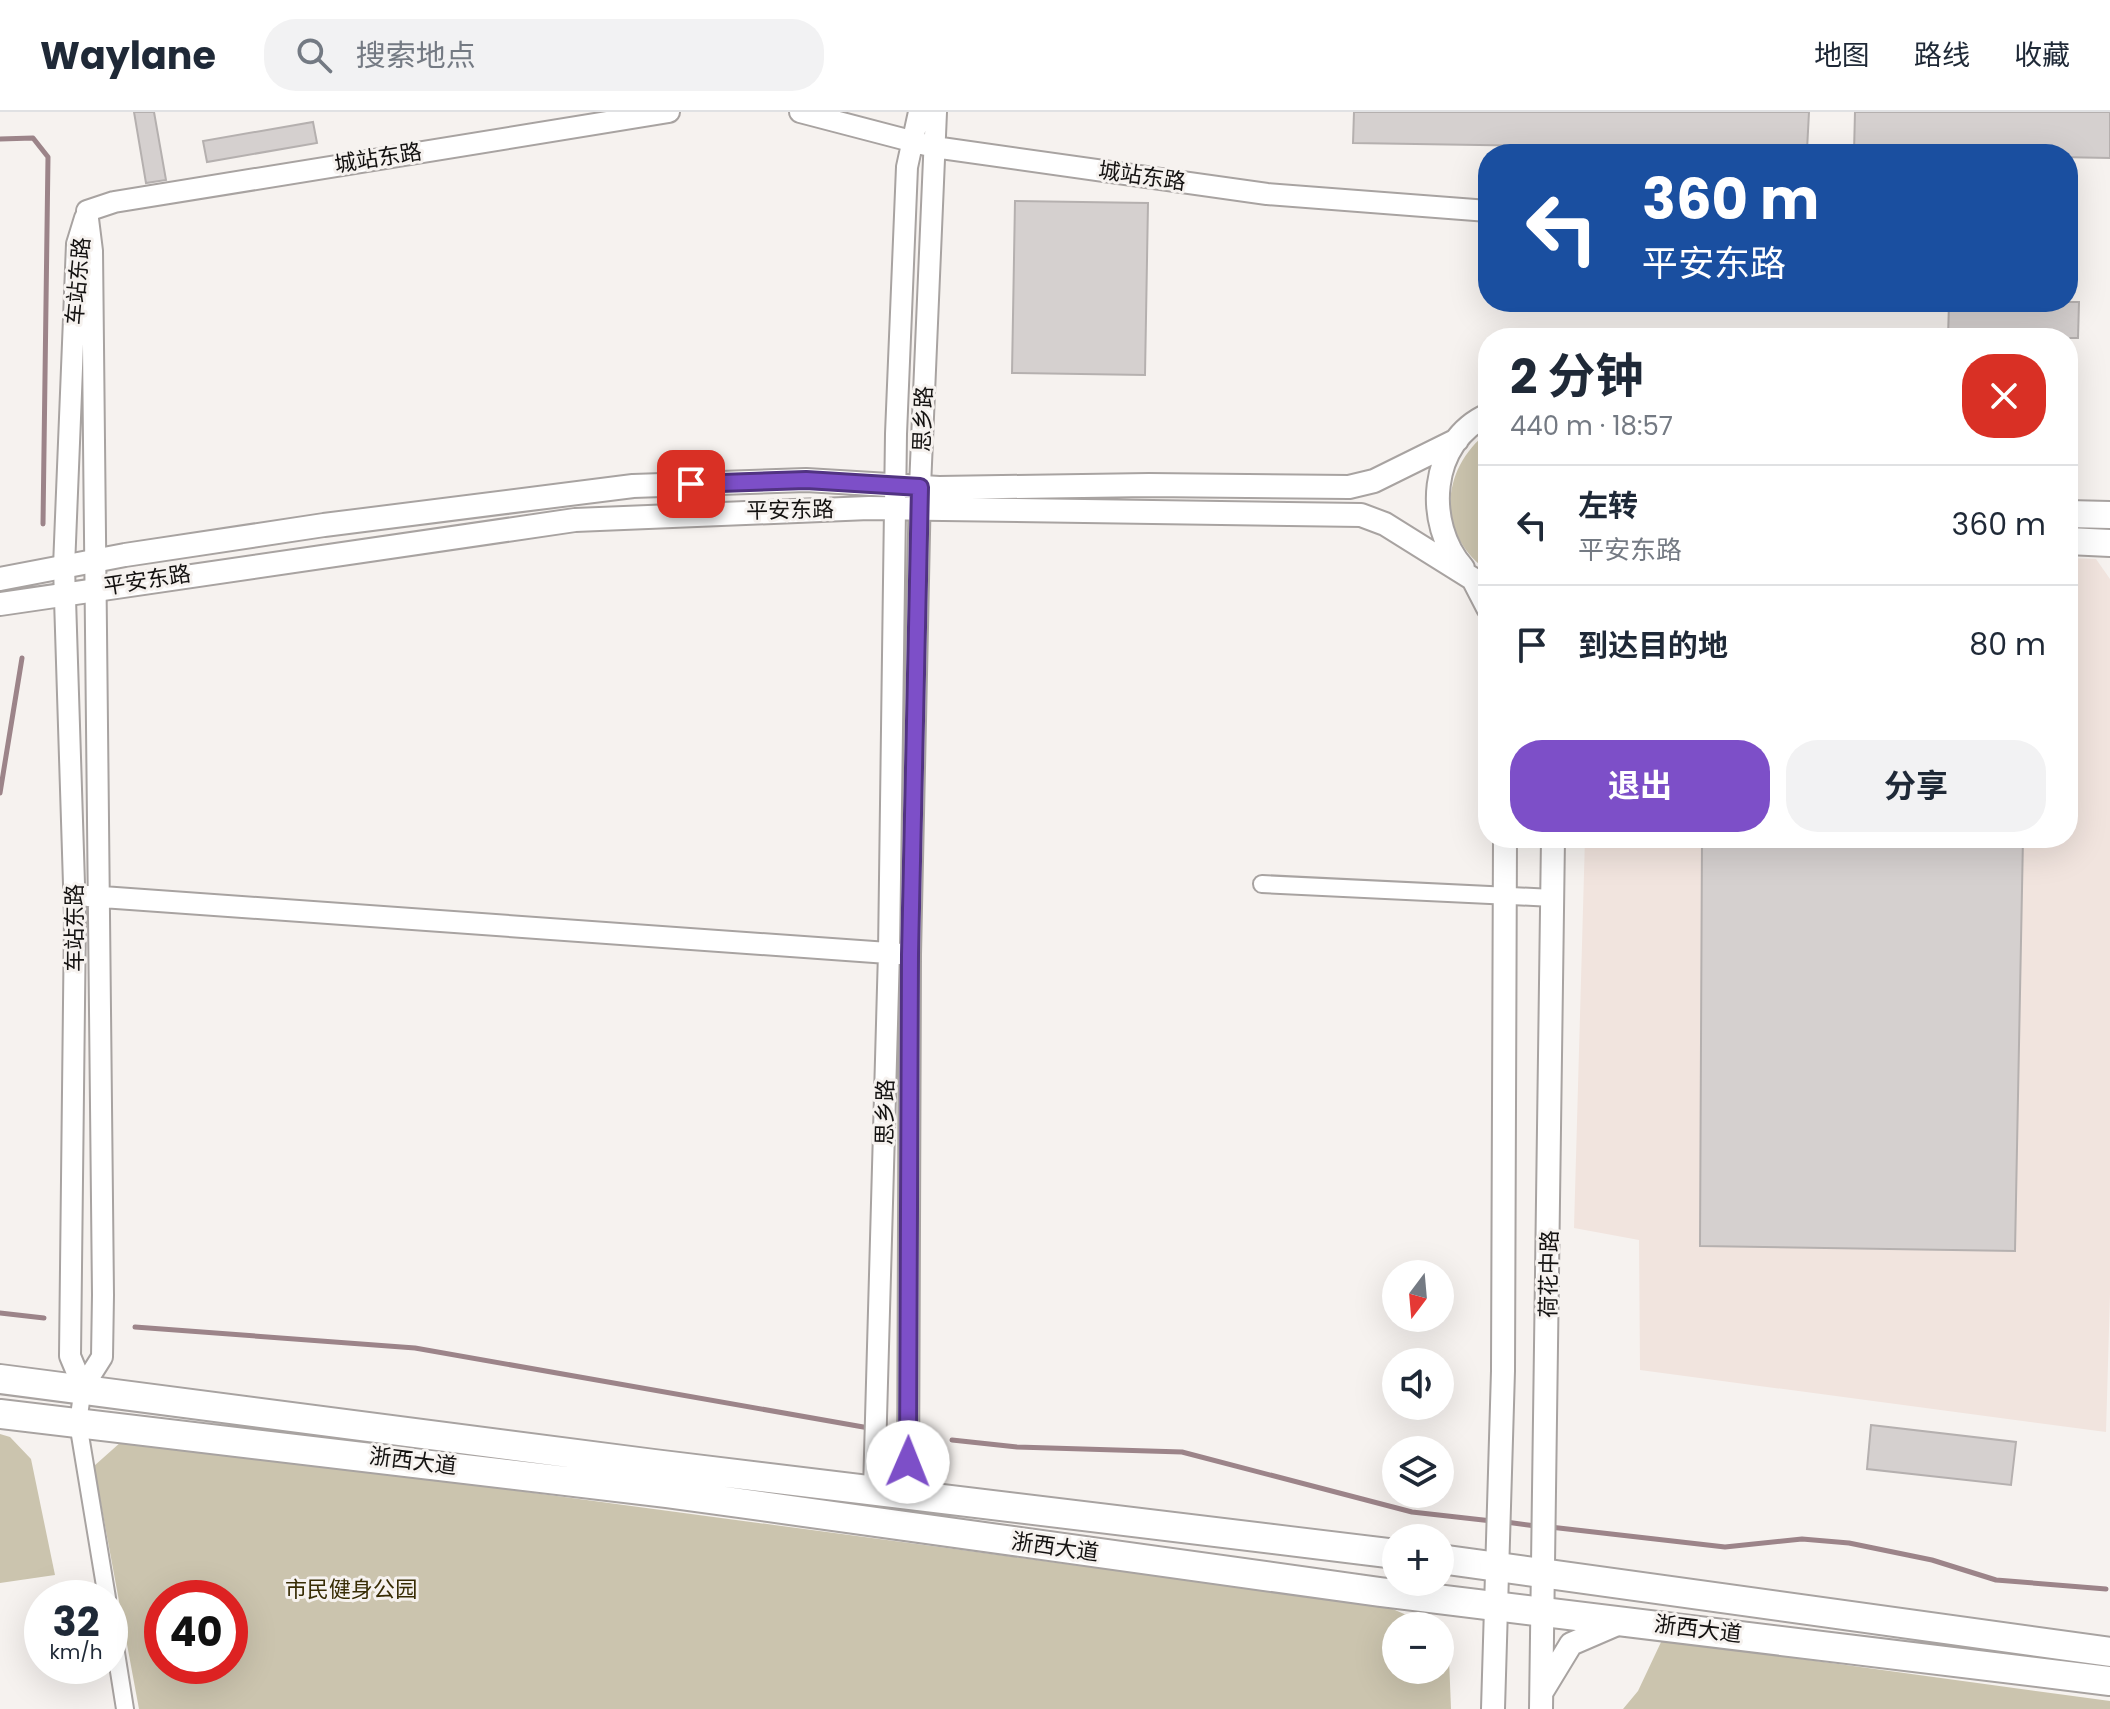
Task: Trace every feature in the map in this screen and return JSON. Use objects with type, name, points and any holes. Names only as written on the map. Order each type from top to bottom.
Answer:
[{"type":"highway","name":"浙西大道","points":[[0,1379],[83,1387],[654,1464],[1382,1552]]},
{"type":"highway","name":"浙西大道","points":[[0,1414],[667,1493],[1495,1605],[2110,1681]]},
{"type":"highway","name":"浙西大道","points":[[1454,1558],[1497,1553],[1544,1558],[2110,1652]]},
{"type":"main road","points":[[1478,423],[1457,440],[1442,467],[1436,497],[1440,528],[1452,556],[1478,580]]},
{"type":"main road","name":"平安东路","points":[[0,579],[96,561],[434,509],[633,486],[806,480],[920,487],[1349,487],[1374,481],[1457,440]]},
{"type":"main road","name":"平安东路","points":[[0,604],[575,520],[733,511],[894,509],[1361,515],[1385,524],[1478,581]]},
{"type":"main road","points":[[2078,514],[2110,515]]},
{"type":"main road","points":[[2078,541],[2110,543]]},
{"type":"main road","points":[[1493,1709],[1503,1371],[1505,848]]},
{"type":"main road","name":"荷花中路","points":[[1542,1700],[1553,848]]},
{"type":"main road","points":[[1542,1700],[1571,1644],[1627,1621]]},
{"type":"street","name":"城站东路","points":[[87,211],[114,202],[669,112]]},
{"type":"street","name":"城站东路","points":[[800,112],[934,147],[1267,194],[1478,210]]},
{"type":"street","name":"思乡路","points":[[874,1490],[889,952],[894,509],[907,183],[912,139],[919,112]]},
{"type":"street","name":"思乡路","points":[[908,1494],[910,955],[920,487],[936,112]]},
{"type":"street","name":"车站东路","points":[[83,1387],[102,1357],[97,588],[92,251],[87,211]]},
{"type":"street","name":"车站东路","points":[[83,1387],[70,1356],[74,895],[64,567],[77,244],[87,211]]},
{"type":"street","points":[[1262,884],[1553,898]]},
{"type":"street","points":[[74,895],[910,955]]},
{"type":"street","points":[[83,1387],[78,1423],[104,1580]]},
{"type":"street","points":[[121,1684],[125,1709]]},
{"type":"shaded area","points":[[2078,558],[2096,559],[2110,579],[2110,1294],[2106,1432],[1640,1370],[1639,1240],[1574,1228],[1585,848],[2078,848]]},
{"type":"green space","points":[[1478,441],[1478,562],[1459,539],[1452,521],[1450,502],[1460,464]]},
{"type":"green space","points":[[0,1434],[10,1437],[31,1459],[55,1575],[0,1583]]},
{"type":"green space","name":"市民健身公园","points":[[121,1442],[168,1444],[1388,1607],[1400,1612],[1382,1612],[1382,1684],[1450,1684],[1451,1709],[139,1709],[128,1650],[128,1580],[115,1580],[94,1466]]},
{"type":"green space","points":[[1662,1640],[2110,1701],[2110,1709],[1623,1709],[1638,1691]]},
{"type":"building","points":[[134,112],[154,112],[166,180],[146,183]]},
{"type":"building","points":[[1354,112],[1809,112],[1807,144],[1353,143]]},
{"type":"building","points":[[1855,112],[2110,112],[2110,158],[2078,157],[2078,144],[1854,144]]},
{"type":"building","points":[[313,122],[317,143],[207,162],[203,141]]},
{"type":"building","points":[[1015,201],[1148,203],[1145,375],[1012,373]]},
{"type":"building","points":[[2079,302],[2078,338],[2078,328],[1948,328],[1949,312],[2078,312]]},
{"type":"building","points":[[1702,848],[2023,848],[2015,1251],[1700,1246]]},
{"type":"building","points":[[1871,1425],[2016,1442],[2011,1485],[1867,1469]]},
{"type":"waterway","points":[[0,139],[33,138],[48,157],[43,524]]},
{"type":"waterway","points":[[0,793],[22,658]]},
{"type":"waterway","points":[[0,1313],[44,1318]]},
{"type":"waterway","points":[[135,1327],[415,1348],[869,1428]]},
{"type":"waterway","points":[[952,1440],[1017,1447],[1182,1452],[1412,1512],[1492,1521]]},
{"type":"waterway","points":[[1506,1522],[1536,1526]]},
{"type":"waterway","points":[[1550,1527],[1725,1547],[1802,1539],[1849,1543],[1932,1560],[1996,1580],[2106,1589]]},
{"type":"route","points":[[691,484],[806,480],[920,487],[910,955],[908,1462]]}]
